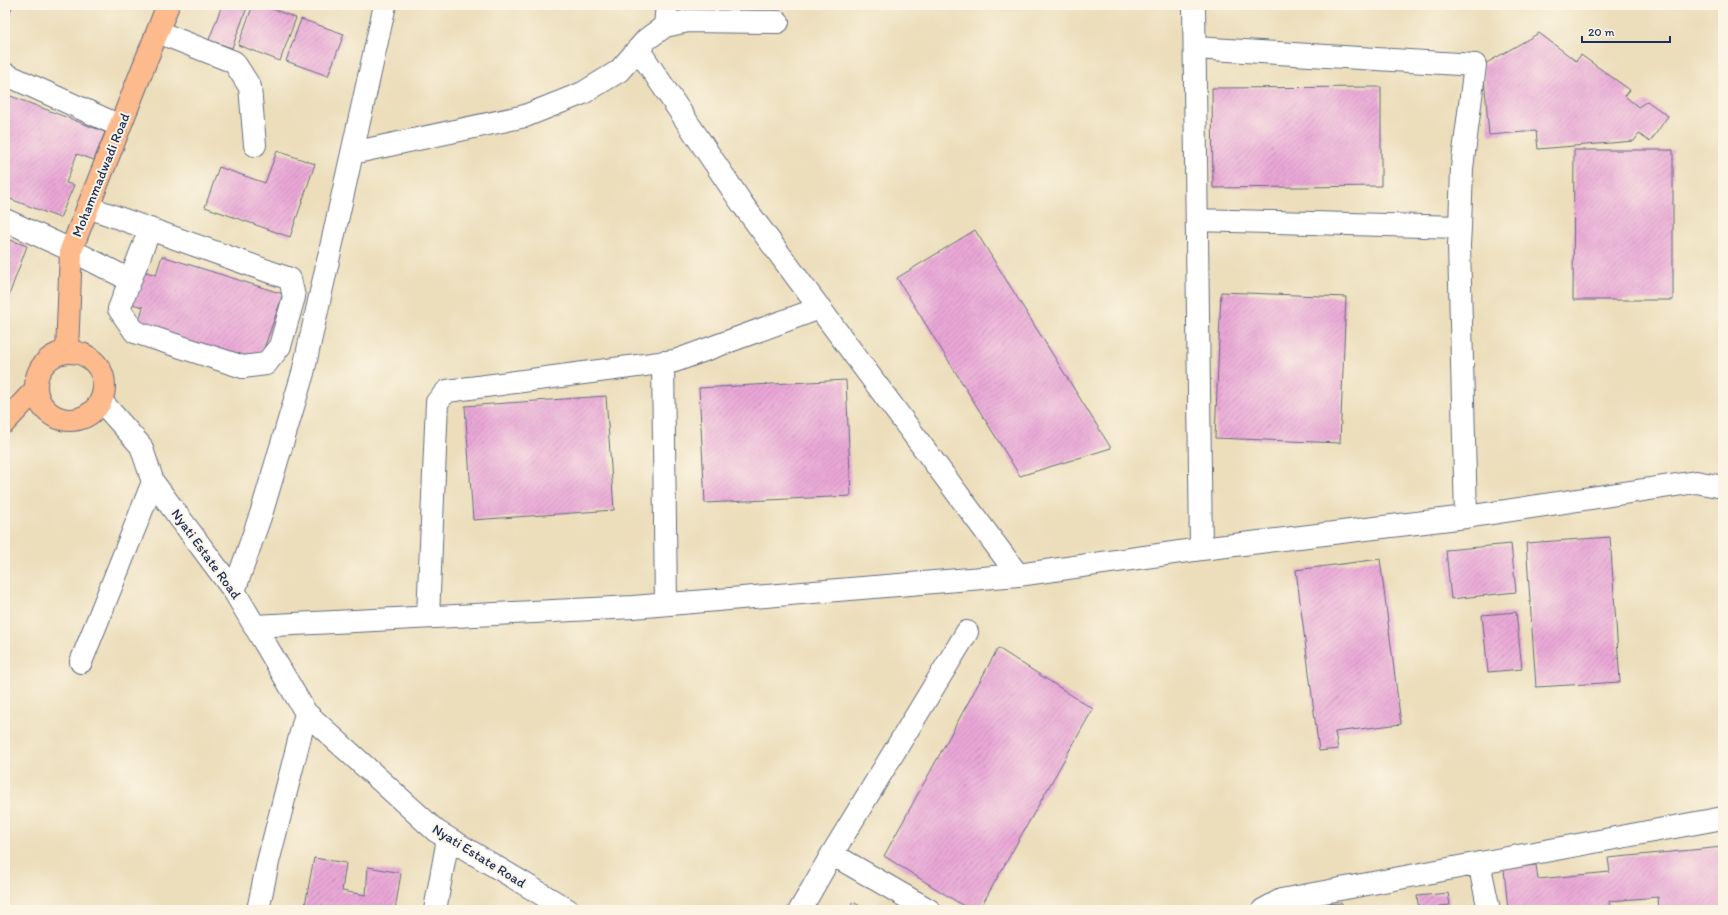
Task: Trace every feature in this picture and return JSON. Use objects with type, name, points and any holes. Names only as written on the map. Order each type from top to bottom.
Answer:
[{"type":"main road","name":"Mohammadwadi Road","points":[[67,352],[71,250],[158,32],[165,6]]},
{"type":"main road","points":[[67,352],[78,352],[97,364],[103,375],[105,386],[101,401],[97,408],[87,416],[76,420],[64,420],[53,416],[45,409],[39,400],[36,389],[40,368],[47,360],[56,354],[67,352]]},
{"type":"main road","points":[[5,422],[36,389]]},
{"type":"street","points":[[234,591],[262,511],[303,373],[385,5]]},
{"type":"street","points":[[1194,5],[1201,549]]},
{"type":"street","points":[[352,153],[525,116],[583,93],[619,71],[666,16],[688,21],[778,22]]},
{"type":"street","points":[[158,32],[234,62],[250,87],[256,145]]},
{"type":"street","points":[[1195,48],[1475,65],[1462,168],[1459,245],[1466,517]]},
{"type":"street","points":[[638,49],[742,205],[1018,575]]},
{"type":"street","points":[[5,74],[120,126]]},
{"type":"street","points":[[88,207],[150,229],[290,279],[294,297],[280,346],[266,364],[243,367],[135,332],[119,309],[150,229]]},
{"type":"street","points":[[5,220],[71,250],[130,280]]},
{"type":"street","points":[[1197,220],[1460,227]]},
{"type":"street","points":[[428,617],[437,402],[447,392],[675,361],[820,308]]},
{"type":"street","points":[[664,362],[666,604]]},
{"type":"street","name":"Nyati Estate Road","points":[[101,401],[141,446],[153,482],[234,591],[306,713],[436,831],[538,902],[568,910]]},
{"type":"street","points":[[81,662],[153,482]]},
{"type":"street","points":[[254,626],[666,604],[1018,575],[1201,549],[1466,517],[1696,482],[1723,487]]},
{"type":"street","points":[[800,910],[832,854],[967,632]]},
{"type":"street","points":[[258,910],[268,862],[306,713]]},
{"type":"street","points":[[1263,910],[1281,900],[1723,818]]},
{"type":"street","points":[[435,910],[448,839]]},
{"type":"street","points":[[832,854],[929,910]]},
{"type":"street","points":[[1479,863],[1488,910]]},
{"type":"building","points":[[5,5],[12,7],[5,25]]},
{"type":"building","points":[[222,5],[248,5],[232,48],[209,40]]},
{"type":"building","points":[[253,5],[262,5],[296,18],[280,61],[238,45]]},
{"type":"building","points":[[629,5],[661,5],[660,11]]},
{"type":"building","points":[[301,19],[344,34],[328,76],[286,61]]},
{"type":"building","points":[[1539,33],[1576,61],[1581,55],[1630,90],[1625,96],[1638,107],[1647,101],[1668,116],[1650,142],[1639,134],[1634,141],[1538,149],[1536,131],[1489,135],[1483,65]]},
{"type":"building","points":[[1381,87],[1381,186],[1213,188],[1212,88]]},
{"type":"building","points":[[8,95],[105,132],[94,160],[77,154],[66,183],[74,185],[60,218],[5,197],[5,140],[7,134],[5,133],[5,102]]},
{"type":"building","points":[[1574,150],[1673,150],[1673,300],[1573,300]]},
{"type":"building","points":[[277,151],[315,164],[290,237],[205,207],[219,167],[265,183]]},
{"type":"building","points":[[975,230],[1111,448],[1020,476],[897,278]]},
{"type":"building","points":[[5,238],[27,246],[5,306]]},
{"type":"building","points":[[162,256],[283,294],[259,363],[137,328],[143,307],[132,304],[143,271],[156,275]]},
{"type":"building","points":[[1221,292],[1346,297],[1340,443],[1215,438]]},
{"type":"building","points":[[846,380],[851,496],[705,503],[699,388]]},
{"type":"building","points":[[606,396],[614,510],[473,520],[465,406]]},
{"type":"building","points":[[1610,537],[1620,682],[1536,687],[1526,543]]},
{"type":"building","points":[[1511,544],[1516,592],[1451,599],[1446,550]]},
{"type":"building","points":[[1380,559],[1401,724],[1335,732],[1338,749],[1319,751],[1296,570]]},
{"type":"building","points":[[1516,612],[1522,669],[1488,672],[1482,615]]},
{"type":"building","points":[[998,648],[1093,709],[979,910],[970,910],[884,856]]},
{"type":"building","points":[[1723,847],[1723,910],[1659,910],[1658,897],[1609,901],[1610,910],[1508,910],[1504,869],[1536,865],[1538,879],[1610,872],[1608,858]]},
{"type":"building","points":[[314,858],[346,863],[342,891],[366,895],[368,867],[401,873],[395,910],[304,910]]},
{"type":"building","points":[[1448,893],[1450,905],[1440,906],[1440,910],[1419,910],[1417,896]]},
{"type":"building","points":[[853,902],[867,910],[848,910]]},
{"type":"building","points":[[1342,903],[1343,910],[1313,910],[1313,905]]}]
